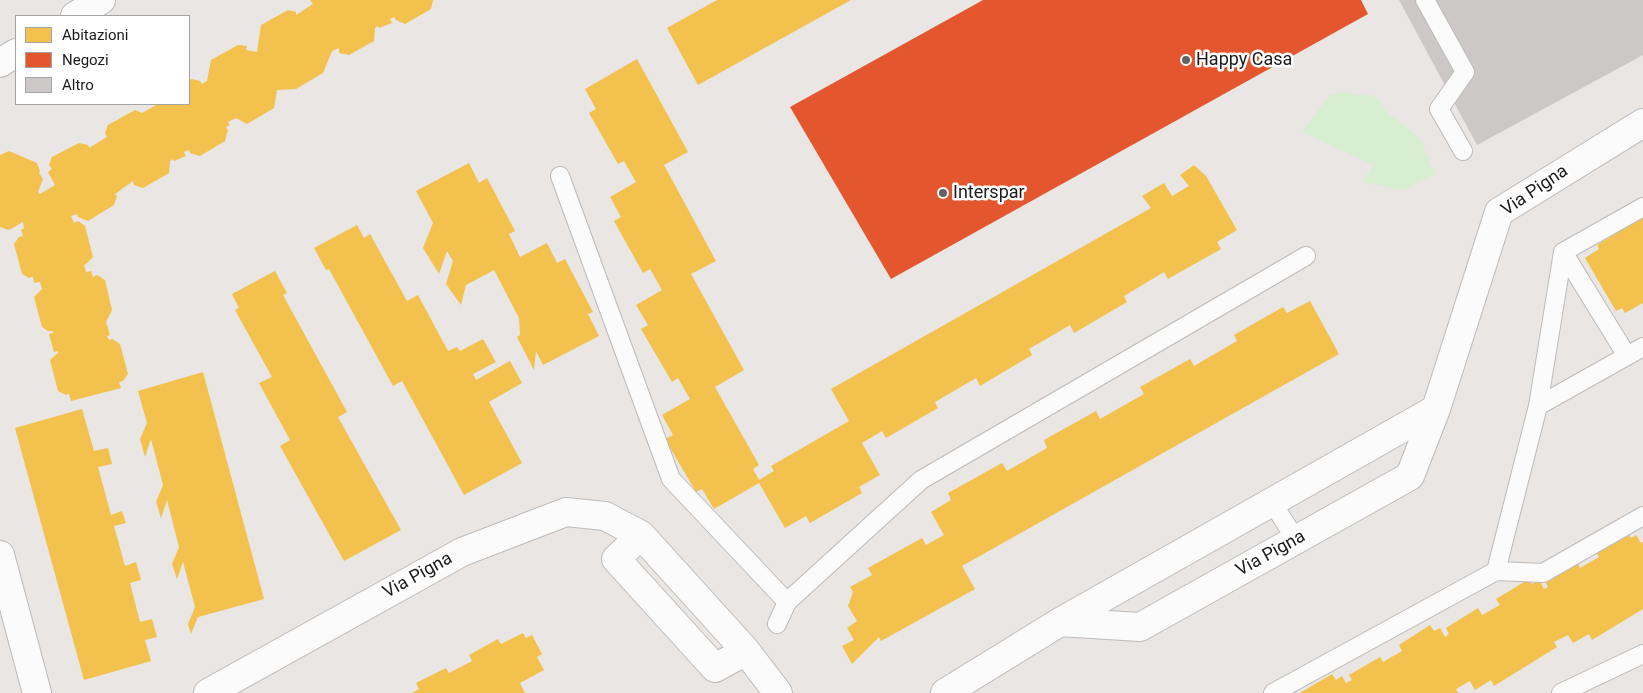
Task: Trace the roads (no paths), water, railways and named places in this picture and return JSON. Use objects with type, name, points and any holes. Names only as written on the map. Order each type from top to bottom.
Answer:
[{"type":"street","points":[[77,15],[101,0]]},
{"type":"street","points":[[0,63],[15,54]]},
{"type":"street","name":"Via Pigna","points":[[1060,622],[1140,627],[1410,476],[1436,409],[1499,212],[1643,123]]},
{"type":"street","points":[[945,693],[1060,622],[1436,409]]},
{"type":"street","name":"Via Pigna","points":[[208,693],[462,552],[566,512],[606,516],[641,535],[616,559],[715,668],[746,652],[776,692]]},
{"type":"street","points":[[0,555],[37,693]]},
{"type":"lane","points":[[1425,0],[1465,72],[1439,109],[1463,151]]},
{"type":"lane","points":[[560,176],[671,479],[787,602]]},
{"type":"lane","points":[[1564,252],[1643,207]]},
{"type":"lane","points":[[1564,252],[1627,356]]},
{"type":"lane","points":[[1496,571],[1538,406],[1564,252]]},
{"type":"lane","points":[[777,624],[787,602],[921,480],[1306,256]]},
{"type":"lane","points":[[1538,406],[1643,346]]},
{"type":"lane","points":[[1272,502],[1296,540]]},
{"type":"lane","points":[[1273,693],[1496,571],[1543,572],[1643,516]]},
{"type":"lane","points":[[1562,693],[1643,654]]},
{"type":"place","name":"Happy Casa","points":[[1186,60]]},
{"type":"place","name":"Interspar","points":[[943,193]]}]
